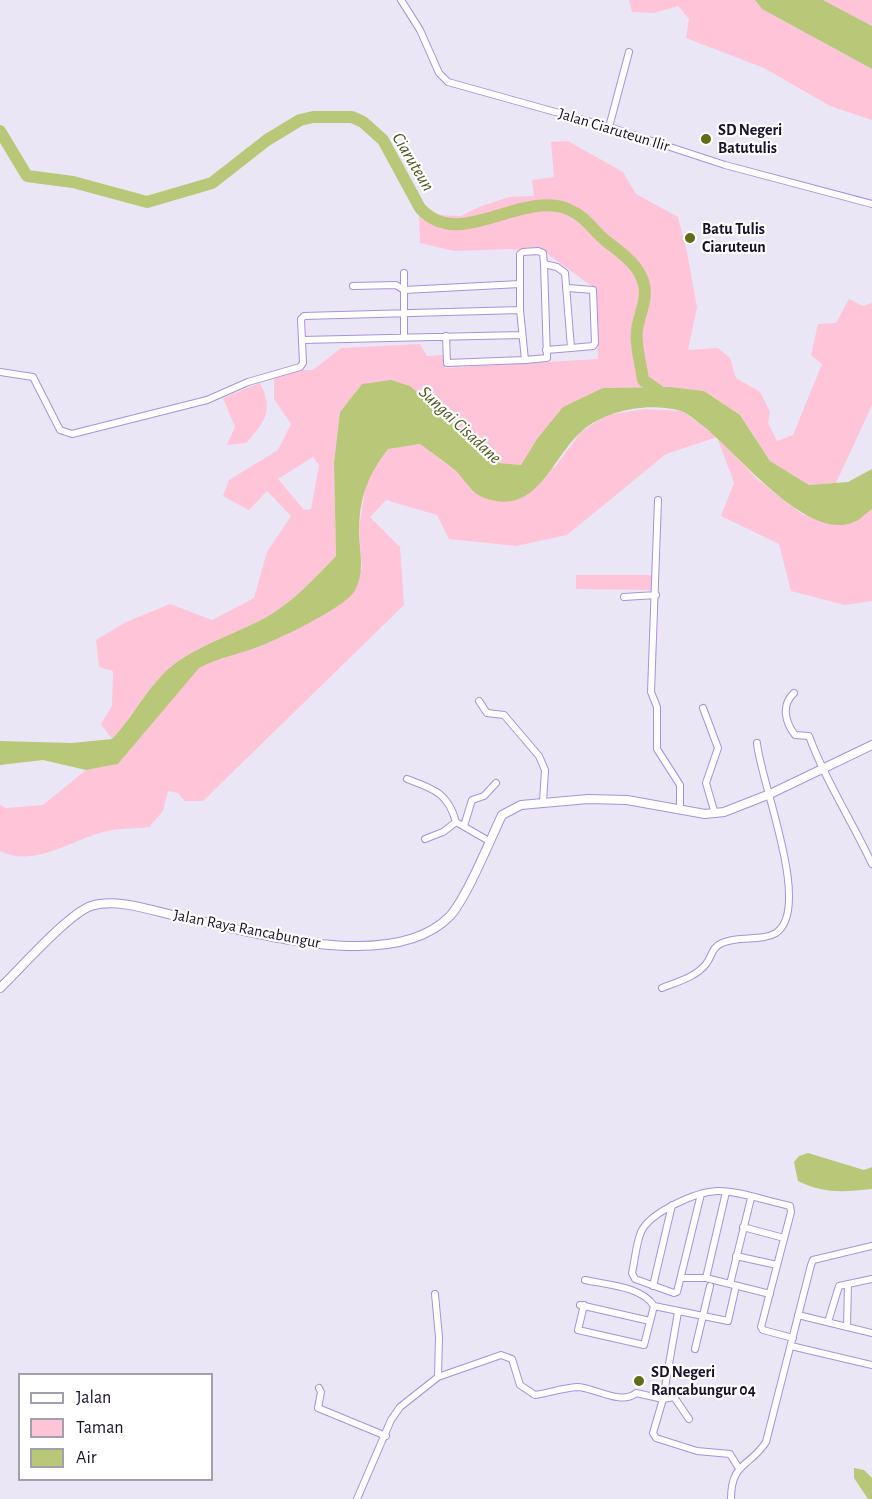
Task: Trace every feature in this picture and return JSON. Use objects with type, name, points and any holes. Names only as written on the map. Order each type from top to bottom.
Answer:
[{"type":"main road","name":"Jalan Raya Rancabungur","points":[[0,988],[75,915],[98,904],[123,905],[248,933],[315,944],[368,946],[411,937],[434,928],[452,914],[502,814],[515,807],[543,802],[607,799],[715,814],[770,794],[871,748]]},
{"type":"street","name":"Jalan Ciaruteun Ilir","points":[[401,0],[420,30],[439,73],[448,82],[609,128],[725,165],[872,204]]},
{"type":"street","points":[[609,128],[629,52]]},
{"type":"street","points":[[446,336],[447,363],[545,360],[544,264],[541,251],[521,253],[520,310],[525,360]]},
{"type":"street","points":[[544,264],[562,269],[565,273],[571,348]]},
{"type":"street","points":[[404,273],[404,336]]},
{"type":"street","points":[[353,286],[396,285],[404,290],[520,284]]},
{"type":"street","points":[[546,350],[596,344],[593,290],[567,288]]},
{"type":"street","points":[[0,372],[33,377],[60,430],[72,434],[207,400],[248,382],[300,367],[303,363],[303,316],[520,310]]},
{"type":"street","points":[[302,340],[521,335]]},
{"type":"street","points":[[658,500],[651,692],[657,707],[657,749],[680,785],[680,810]]},
{"type":"street","points":[[624,597],[656,595]]},
{"type":"street","points":[[794,693],[787,700],[785,708],[790,727],[795,735],[809,736],[822,770],[851,818],[872,864]]},
{"type":"street","points":[[479,701],[487,713],[504,715],[539,756],[545,770],[543,802]]},
{"type":"street","points":[[703,708],[718,748],[706,783],[715,814]]},
{"type":"street","points":[[662,988],[692,975],[706,963],[714,948],[721,943],[737,937],[771,935],[784,925],[788,917],[790,898],[770,794],[758,756],[757,743]]},
{"type":"street","points":[[407,778],[445,797],[456,822],[489,841]]},
{"type":"street","points":[[464,826],[472,800],[484,796],[496,783]]},
{"type":"street","points":[[425,839],[443,832],[456,822]]},
{"type":"street","points":[[706,1278],[726,1192]]},
{"type":"street","points":[[701,1194],[681,1278],[674,1293],[635,1279],[632,1273],[641,1232],[652,1218],[672,1205],[701,1194],[726,1192],[790,1206],[791,1212],[761,1327],[763,1330],[793,1338]]},
{"type":"street","points":[[730,1284],[751,1198]]},
{"type":"street","points":[[652,1286],[672,1205]]},
{"type":"street","points":[[743,1227],[784,1238]]},
{"type":"street","points":[[731,1499],[733,1477],[738,1467],[762,1449],[766,1442],[813,1260],[872,1246]]},
{"type":"street","points":[[736,1256],[777,1265]]},
{"type":"street","points":[[681,1278],[706,1278],[770,1294]]},
{"type":"street","points":[[828,1322],[837,1289],[872,1279]]},
{"type":"street","points":[[585,1280],[640,1293],[649,1298],[654,1306],[728,1321],[735,1290]]},
{"type":"street","points":[[847,1327],[848,1284]]},
{"type":"street","points":[[695,1349],[710,1286]]},
{"type":"street","points":[[435,1294],[439,1337],[438,1377]]},
{"type":"street","points":[[650,1321],[582,1305],[578,1330],[644,1345],[654,1306]]},
{"type":"street","points":[[678,1312],[663,1399],[653,1433],[656,1438],[697,1451],[730,1454],[738,1467]]},
{"type":"street","points":[[798,1315],[872,1333]]},
{"type":"street","points":[[791,1346],[872,1365]]},
{"type":"street","points":[[357,1499],[391,1420],[400,1407],[438,1377],[501,1355],[512,1359],[519,1385],[535,1395],[578,1387],[620,1397],[631,1397],[636,1393],[663,1399],[674,1397],[689,1419]]},
{"type":"street","points":[[319,1388],[321,1392],[318,1408],[386,1436]]},
{"type":"green space","points":[[629,0],[755,0],[762,9],[872,69],[872,120],[830,106],[764,68],[686,38],[689,19],[678,6],[654,13],[632,12]]},
{"type":"green space","points":[[823,0],[872,0],[872,26]]},
{"type":"green space","points":[[568,141],[623,172],[636,194],[678,217],[697,307],[688,350],[718,348],[730,358],[736,378],[760,392],[770,412],[768,423],[777,441],[793,435],[822,364],[811,355],[818,324],[836,323],[849,299],[863,306],[872,303],[872,405],[836,483],[809,485],[770,461],[740,415],[704,391],[670,387],[603,388],[537,439],[521,465],[499,463],[464,435],[362,384],[340,412],[334,463],[336,556],[302,590],[273,613],[200,648],[169,668],[151,687],[112,739],[101,724],[112,706],[113,671],[99,667],[96,640],[126,622],[170,604],[212,620],[254,598],[267,552],[291,516],[267,491],[249,510],[223,496],[229,480],[278,450],[291,424],[274,399],[274,377],[288,370],[313,370],[341,348],[420,344],[427,356],[443,355],[445,368],[598,359],[597,290],[545,252],[510,249],[454,251],[420,243],[419,214],[461,216],[509,197],[534,196],[532,180],[554,177],[551,142]],"holes":[[[313,457],[319,465],[311,509],[304,510],[278,479]]]},
{"type":"green space","points":[[260,383],[267,409],[262,422],[246,443],[227,445],[235,427],[223,398]]},
{"type":"green space","points":[[645,409],[682,411],[717,437],[666,454],[567,535],[516,546],[449,539],[437,515],[386,500],[370,517],[400,547],[404,605],[203,801],[185,801],[178,793],[168,791],[163,811],[149,827],[103,832],[38,855],[13,855],[0,851],[0,805],[6,808],[43,805],[86,770],[118,764],[198,668],[216,659],[262,646],[362,569],[359,527],[367,478],[387,449],[420,444],[457,472],[480,496],[555,467],[581,432],[606,415]]},
{"type":"green space","points":[[717,437],[757,479],[803,515],[853,523],[872,509],[872,601],[845,605],[791,591],[779,544],[721,516],[734,483]]},
{"type":"green space","points":[[576,575],[653,575],[652,590],[576,589]]},
{"type":"water","points":[[755,0],[823,0],[872,26],[872,69],[762,9]]},
{"type":"water","points":[[391,380],[410,386],[499,463],[521,465],[537,439],[563,407],[603,388],[670,387],[704,391],[740,415],[770,461],[809,485],[848,482],[872,469],[872,509],[854,522],[835,525],[815,519],[773,491],[717,438],[692,418],[684,412],[669,408],[628,410],[615,413],[592,424],[571,443],[541,483],[516,500],[501,502],[478,495],[456,471],[420,444],[388,449],[370,477],[363,496],[359,529],[360,577],[354,592],[348,599],[326,614],[284,636],[199,668],[118,764],[86,770],[43,760],[0,765],[0,741],[72,743],[112,739],[151,687],[169,668],[200,648],[273,613],[311,582],[336,556],[334,463],[340,412],[362,384]]},
{"type":"water","points":[[808,1153],[864,1170],[872,1167],[872,1189],[834,1191],[798,1181],[794,1162],[799,1156]]},
{"type":"water","points":[[854,1468],[864,1470],[872,1478],[872,1499],[868,1499],[854,1478]]},
{"type":"waterway","name":"Ciaruteun","points":[[0,131],[27,176],[73,182],[147,202],[212,183],[267,140],[300,120],[313,117],[352,117],[363,122],[383,140],[420,208],[436,220],[453,224],[471,223],[530,207],[549,205],[574,212],[628,258],[637,269],[645,288],[637,337],[643,380],[663,394]]},
{"type":"place","name":"SD Negeri Batutulis","points":[[706,139]]},
{"type":"place","name":"Batu Tulis Ciaruteun","points":[[690,238]]},
{"type":"place","name":"SD Negeri Rancabungur 04","points":[[639,1381]]},
{"type":"water label","name":"Sungai Cisadane","points":[[460,425]]}]
